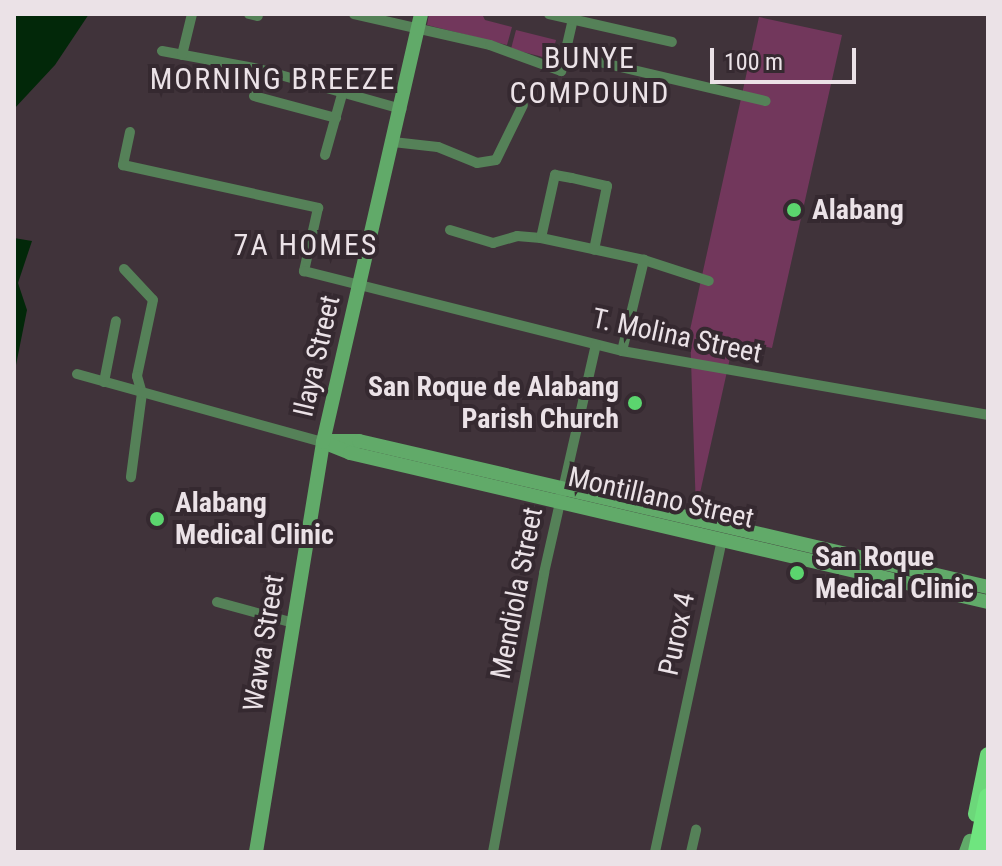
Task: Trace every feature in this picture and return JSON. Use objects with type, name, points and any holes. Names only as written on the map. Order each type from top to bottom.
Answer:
[{"type":"highway","points":[[971,848],[988,755]]},
{"type":"highway","points":[[971,848],[988,797]]},
{"type":"highway","points":[[971,848],[988,846]]},
{"type":"main road","name":"Ilaya Street","points":[[323,442],[420,22]]},
{"type":"main road","name":"Montillano Street","points":[[323,442],[359,441],[560,496],[700,527],[988,602]]},
{"type":"main road","name":"Wawa Street","points":[[256,852],[323,442]]},
{"type":"main road","name":"Montillano Street","points":[[718,534],[988,587]]},
{"type":"street","points":[[182,55],[192,14]]},
{"type":"street","points":[[354,14],[420,22],[561,71],[573,19]]},
{"type":"street","points":[[549,14],[672,42]]},
{"type":"street","points":[[162,51],[343,91],[401,109]]},
{"type":"street","points":[[565,54],[766,101]]},
{"type":"street","points":[[325,155],[343,91]]},
{"type":"street","points":[[254,96],[336,118]]},
{"type":"street","points":[[393,142],[438,147],[477,163],[496,160],[523,105]]},
{"type":"street","name":"T. Molina Street","points":[[130,132],[123,165],[318,208],[304,271],[359,288],[622,351],[988,415]]},
{"type":"street","points":[[541,238],[555,175],[572,178],[607,186],[594,250]]},
{"type":"street","points":[[450,230],[493,243],[517,236],[541,238],[644,260],[709,281]]},
{"type":"street","points":[[622,351],[644,260]]},
{"type":"street","points":[[124,269],[153,300],[137,376],[142,393],[131,477]]},
{"type":"street","points":[[104,382],[116,321]]},
{"type":"street","name":"Mendiola Street","points":[[493,852],[560,496],[596,345]]},
{"type":"street","name":"Montillano Street","points":[[77,374],[323,442]]},
{"type":"street","name":"Purox 4","points":[[655,852],[680,739],[718,534]]},
{"type":"street","points":[[217,602],[294,623]]},
{"type":"street","points":[[691,852],[696,830]]},
{"type":"shaded area","points":[[14,14],[89,14],[55,65],[14,109]]},
{"type":"shaded area","points":[[429,14],[482,14],[485,20],[512,27],[507,45],[427,25]]},
{"type":"shaded area","points":[[759,17],[842,35],[772,348],[734,340],[696,511],[690,330]]},
{"type":"shaded area","points":[[516,30],[556,40],[551,59],[511,49]]},
{"type":"shaded area","points":[[14,238],[32,241],[18,283],[27,310],[14,375]]},
{"type":"place","name":"Alabang","points":[[794,210]]},
{"type":"place","name":"San Roque de Alabang Parish Church","points":[[635,403]]},
{"type":"place","name":"Alabang Medical Clinic","points":[[157,519]]},
{"type":"place","name":"San Roque Medical Clinic","points":[[797,573]]},
{"type":"district","name":"BUNYE COMPOUND","points":[[590,75]]},
{"type":"district","name":"MORNING BREEZE","points":[[273,79]]},
{"type":"district","name":"7A HOMES","points":[[306,245]]}]
